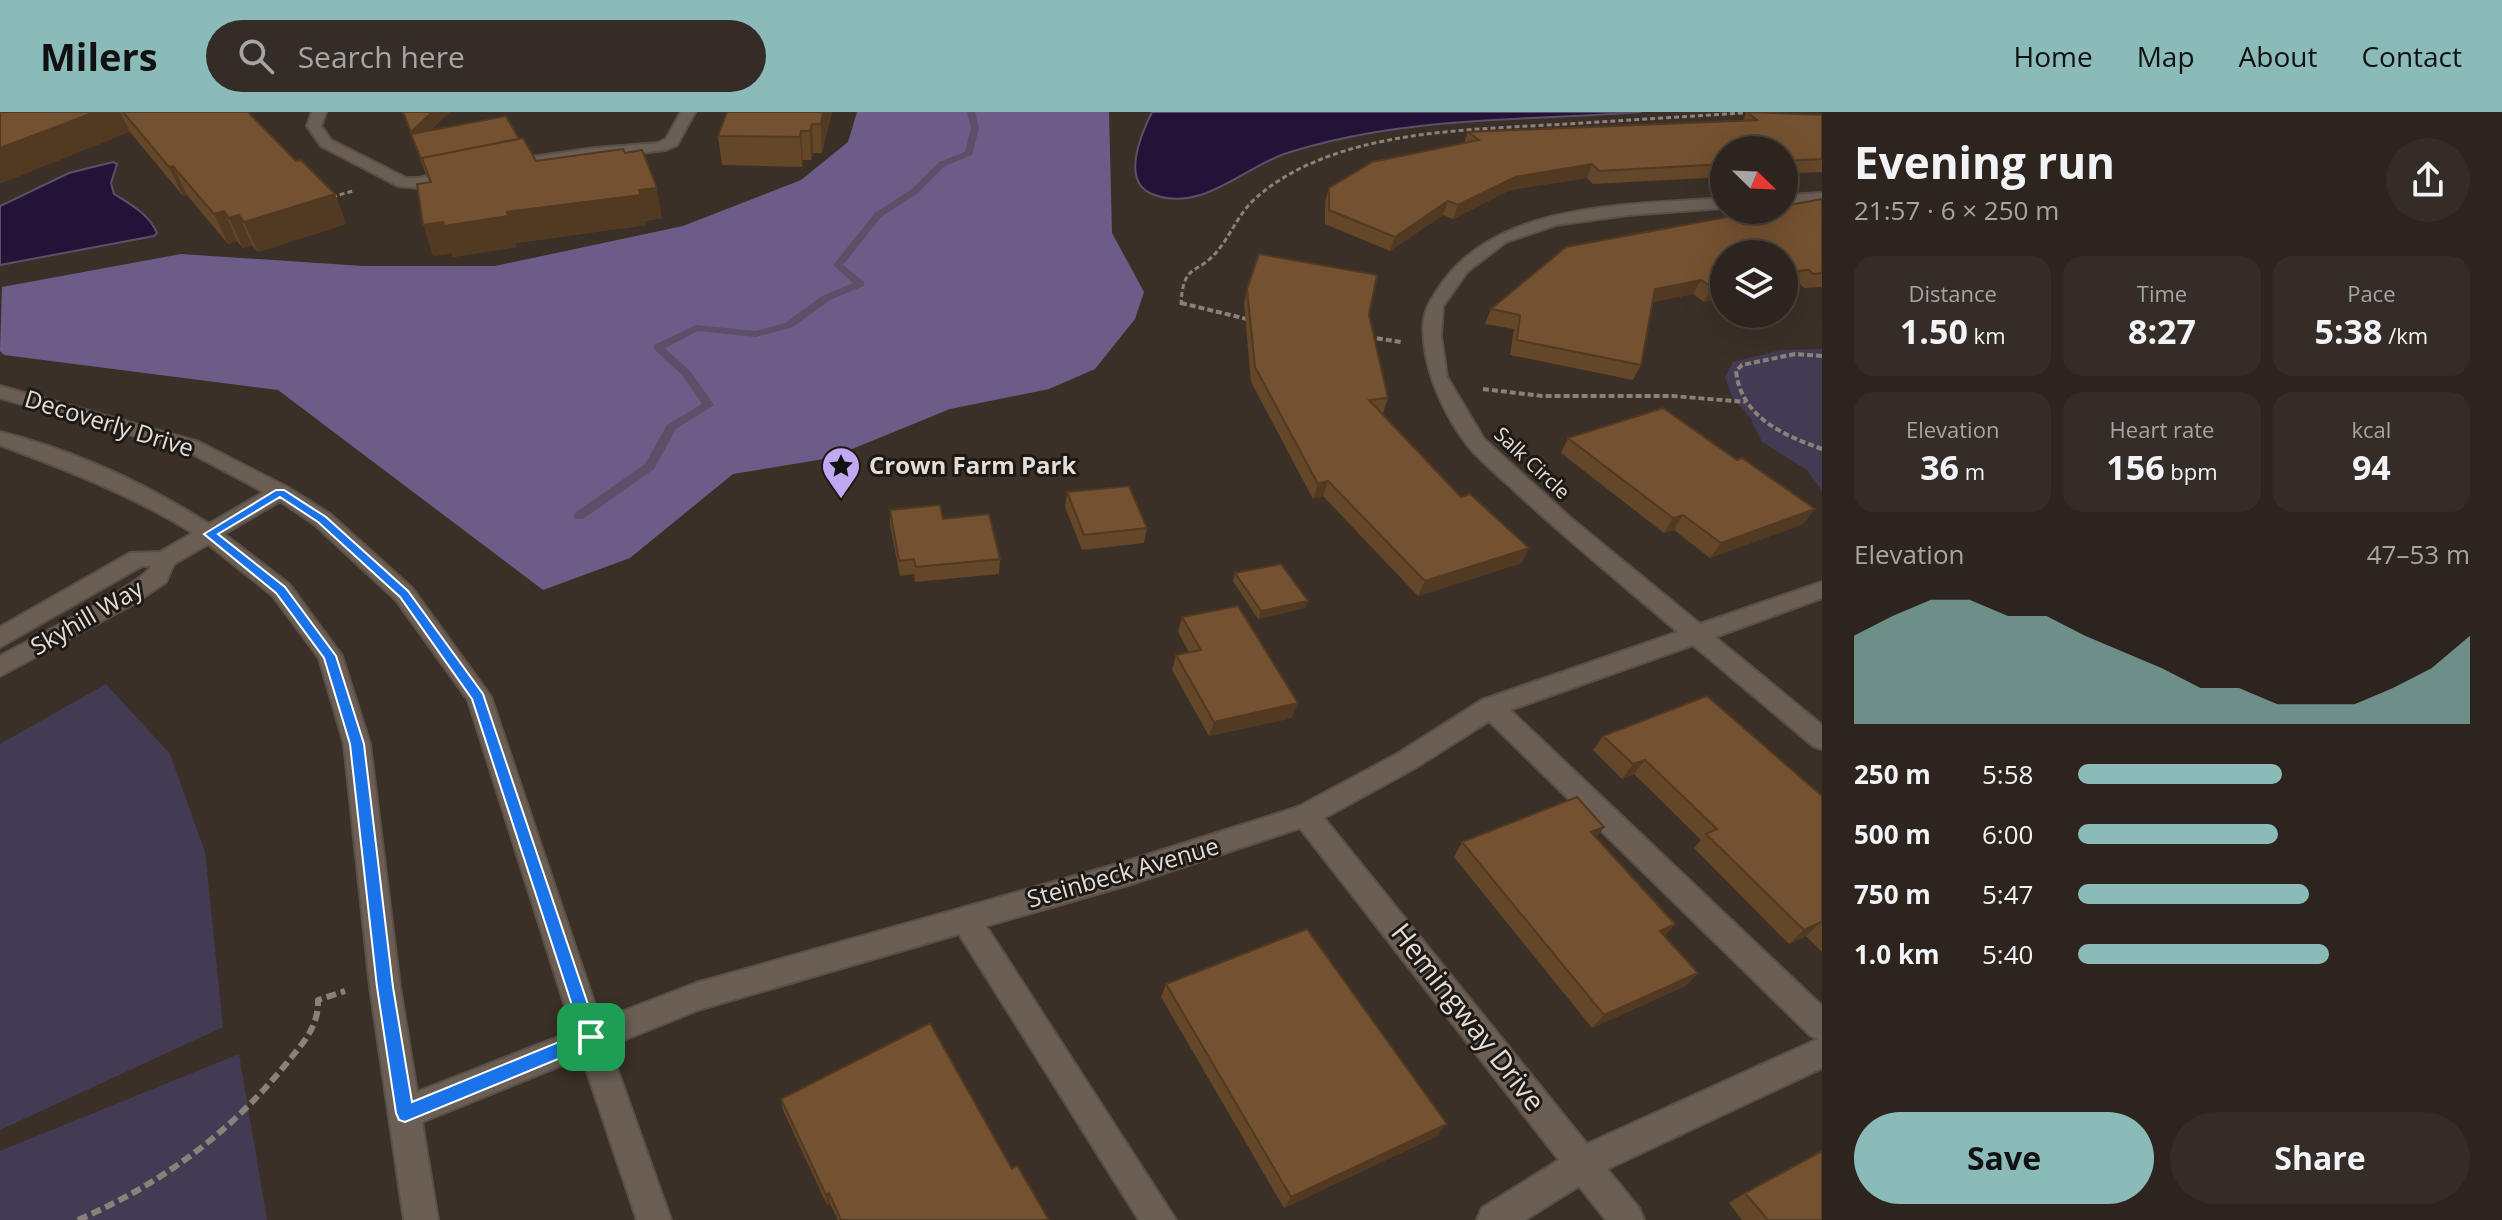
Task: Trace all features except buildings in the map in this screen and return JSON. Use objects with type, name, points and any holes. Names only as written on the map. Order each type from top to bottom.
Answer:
[{"type":"street","points":[[319,112],[314,126],[326,143],[399,182],[419,183],[479,169],[582,153],[661,147],[672,142],[688,112]]},
{"type":"street","points":[[1798,199],[1822,198]]},
{"type":"street","name":"Salk Circle","points":[[1710,204],[1628,210],[1553,221],[1500,239],[1461,268],[1434,306],[1438,377],[1476,443],[1564,524],[1822,739]]},
{"type":"street","name":"Decoverly Drive","points":[[0,392],[192,446],[280,492],[322,519],[404,594],[479,697],[654,1220]]},
{"type":"street","name":"Decoverly Drive","points":[[0,438],[94,472],[167,507],[210,534],[281,590],[330,656],[357,744],[385,987],[421,1220]]},
{"type":"street","name":"Skyhill Way","points":[[0,638],[138,558],[164,560],[280,492]]},
{"type":"street","name":"Skyhill Way","points":[[0,667],[158,577],[164,560]]},
{"type":"street","name":"Steinbeck Avenue","points":[[405,1113],[696,997],[1128,873],[1306,815],[1406,761],[1491,707],[1822,590]]},
{"type":"street","points":[[1491,707],[1822,1026]]},
{"type":"street","name":"Hemingway Drive","points":[[1306,815],[1627,1220]]},
{"type":"street","points":[[964,918],[1159,1220]]},
{"type":"street","points":[[1494,1220],[1584,1163],[1644,1132],[1822,1052]]},
{"type":"path","points":[[1258,321],[1185,307],[1181,305],[1181,285],[1196,264],[1218,250],[1237,217],[1254,201],[1308,166],[1360,148],[1433,133],[1760,112]]},
{"type":"path","points":[[325,196],[326,199],[354,191]]},
{"type":"path","points":[[1363,337],[1434,347]]},
{"type":"path","points":[[1822,356],[1795,354],[1742,365],[1736,371],[1736,382],[1745,402],[1766,423],[1785,435],[1822,449]]},
{"type":"path","points":[[1444,388],[1549,396],[1662,396],[1745,402]]},
{"type":"path","points":[[78,1220],[117,1204],[209,1143],[241,1116],[273,1082],[320,1017]]},
{"type":"shaded area","points":[[857,112],[1109,112],[1112,233],[1144,292],[1135,319],[1095,369],[1049,389],[950,409],[830,458],[733,474],[630,558],[543,590],[278,390],[4,355],[0,351],[2,287],[181,254],[363,266],[495,266],[683,226],[801,180],[848,142]]},
{"type":"shaded area","points":[[1152,112],[1641,112],[1462,122],[1374,132],[1287,153],[1205,194],[1170,199],[1142,188],[1137,179],[1136,156]]},
{"type":"shaded area","points":[[113,162],[117,164],[111,183],[114,194],[144,215],[154,226],[157,233],[154,236],[0,265],[0,206],[69,173]]},
{"type":"shaded area","points":[[1822,349],[1822,491],[1807,470],[1762,442],[1750,417],[1732,397],[1725,377],[1733,362],[1780,350]]},
{"type":"shaded area","points":[[106,684],[170,754],[205,852],[223,1027],[0,1130],[0,744]]},
{"type":"shaded area","points":[[239,1054],[267,1220],[0,1220],[0,1151]]},
{"type":"waterway","points":[[579,516],[650,466],[671,427],[708,405],[687,374],[658,347],[696,328],[756,334],[789,325],[826,298],[860,284],[838,265],[878,215],[915,191],[942,164],[969,153],[975,127],[971,112]]},
{"type":"place","name":"Crown Farm Park","points":[[841,500]]},
{"type":"route","points":[[280,492],[322,519],[404,594],[479,697],[591,1037],[405,1113],[385,987],[357,744],[330,656],[281,590],[210,534],[280,492]]}]
